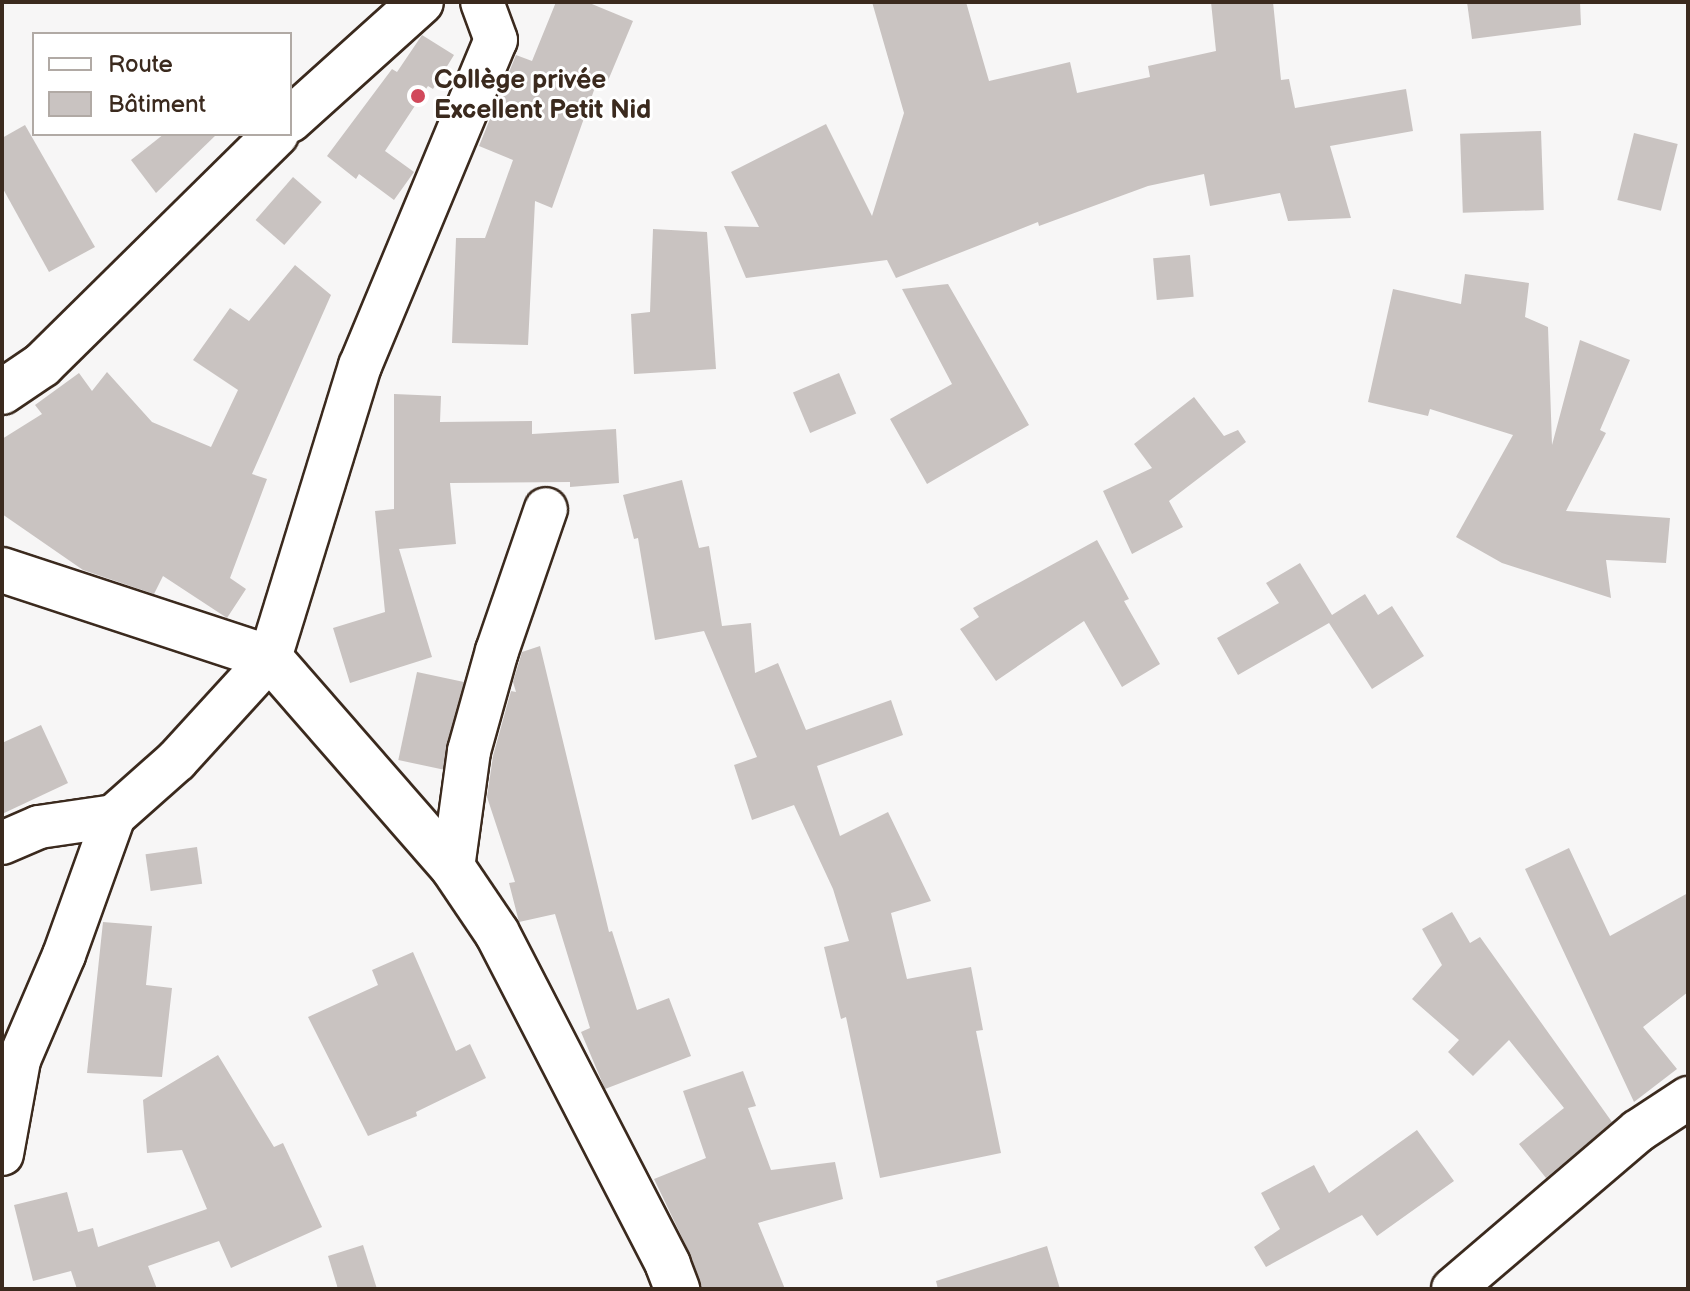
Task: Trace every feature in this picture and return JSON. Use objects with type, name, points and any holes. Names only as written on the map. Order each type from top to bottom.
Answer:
[{"type":"street","points":[[292,118],[421,2]]},
{"type":"street","points":[[2,1154],[19,1060],[64,955],[114,816],[177,760],[270,658],[360,366],[496,40],[482,2]]},
{"type":"street","points":[[2,392],[42,365],[274,136]]},
{"type":"street","points":[[453,868],[469,751],[497,651],[546,509]]},
{"type":"street","points":[[2,570],[270,658],[453,868],[497,933],[677,1289]]},
{"type":"street","points":[[2,843],[39,827],[114,816]]},
{"type":"street","points":[[1453,1289],[1638,1131],[1688,1098]]},
{"type":"building","points":[[556,2],[587,2],[633,21],[607,83],[598,79],[552,208],[535,201],[528,345],[452,343],[456,238],[485,238],[513,160],[479,146],[516,55],[532,61]]},
{"type":"building","points":[[872,2],[966,2],[989,81],[1070,62],[1077,93],[1150,77],[1148,66],[1216,51],[1211,2],[1273,2],[1281,80],[1289,79],[1295,108],[1406,89],[1413,131],[1330,146],[1351,218],[1288,221],[1280,193],[1210,206],[1204,174],[1148,186],[1039,226],[1038,222],[896,278],[887,260],[746,278],[724,226],[759,227],[731,172],[826,124],[872,216],[904,113]]},
{"type":"building","points":[[1467,2],[1580,2],[1581,25],[1472,39]]},
{"type":"building","points":[[422,35],[454,55],[433,89],[428,86],[385,151],[414,172],[394,200],[359,174],[356,179],[327,156],[392,69],[397,72]]},
{"type":"building","points":[[25,125],[95,247],[49,272],[2,187],[2,138]]},
{"type":"building","points":[[1541,131],[1544,210],[1463,213],[1460,134]]},
{"type":"building","points":[[1634,133],[1678,144],[1661,211],[1617,200]]},
{"type":"building","points":[[161,136],[215,136],[156,193],[131,160]]},
{"type":"building","points":[[293,177],[322,202],[284,245],[256,220]]},
{"type":"building","points":[[653,229],[707,232],[716,369],[634,374],[631,314],[650,312]]},
{"type":"building","points":[[1190,255],[1194,297],[1157,300],[1153,258]]},
{"type":"building","points":[[295,265],[331,295],[252,474],[267,479],[230,578],[246,589],[227,618],[163,576],[154,594],[83,570],[2,514],[2,439],[42,414],[35,405],[79,373],[92,391],[107,372],[152,422],[211,447],[238,390],[193,360],[230,308],[249,321]]},
{"type":"building","points":[[1465,274],[1529,283],[1525,317],[1548,327],[1552,445],[1580,340],[1630,360],[1600,430],[1606,433],[1566,511],[1670,518],[1666,563],[1606,560],[1611,598],[1502,563],[1456,537],[1513,435],[1430,409],[1428,416],[1368,402],[1393,289],[1461,304]]},
{"type":"building","points":[[948,284],[1029,425],[927,484],[890,419],[952,384],[902,289]]},
{"type":"building","points":[[839,373],[856,414],[810,433],[793,393]]},
{"type":"building","points":[[394,394],[441,396],[440,422],[532,421],[532,434],[616,429],[619,483],[570,487],[570,482],[450,483],[456,544],[399,549],[432,657],[350,683],[333,628],[385,612],[375,511],[394,509]]},
{"type":"building","points":[[1194,397],[1224,436],[1238,430],[1246,442],[1169,501],[1183,527],[1132,554],[1103,491],[1152,468],[1134,444]]},
{"type":"building","points":[[682,480],[699,548],[709,546],[722,626],[751,623],[755,673],[778,663],[806,730],[891,700],[903,735],[817,766],[840,836],[888,812],[931,901],[891,913],[907,979],[971,967],[983,1030],[976,1031],[1001,1153],[880,1178],[846,1017],[841,1019],[824,947],[849,941],[833,889],[794,805],[752,820],[734,765],[757,757],[704,631],[655,640],[638,538],[634,539],[623,495]]},
{"type":"building","points":[[1097,540],[1129,599],[1124,601],[1160,664],[1122,687],[1084,621],[996,681],[960,629],[979,617],[973,608]]},
{"type":"building","points":[[1300,563],[1332,615],[1365,594],[1378,615],[1392,606],[1424,656],[1372,689],[1329,623],[1238,675],[1217,638],[1279,603],[1266,583]]},
{"type":"building","points":[[540,646],[609,932],[612,931],[637,1010],[669,998],[691,1056],[605,1089],[581,1032],[590,1028],[555,914],[519,922],[509,883],[515,882],[487,797],[493,756],[511,691],[516,692],[513,682],[522,652]]},
{"type":"building","points":[[417,672],[464,682],[445,770],[398,760]]},
{"type":"building","points":[[41,725],[68,783],[2,814],[2,743]]},
{"type":"building","points":[[197,847],[202,884],[151,891],[146,854]]},
{"type":"building","points":[[1569,848],[1610,936],[1688,893],[1688,992],[1643,1027],[1677,1069],[1634,1102],[1525,869]]},
{"type":"building","points":[[1452,912],[1470,943],[1480,937],[1612,1122],[1546,1178],[1519,1144],[1564,1108],[1509,1040],[1473,1076],[1448,1052],[1459,1040],[1412,999],[1442,965],[1422,929]]},
{"type":"building","points":[[103,922],[152,926],[146,985],[172,988],[162,1077],[87,1073]]},
{"type":"building","points":[[413,952],[456,1051],[470,1044],[486,1078],[416,1112],[417,1116],[368,1136],[308,1017],[378,985],[372,970]]},
{"type":"building","points":[[218,1055],[274,1147],[283,1143],[322,1227],[231,1268],[219,1241],[148,1266],[157,1289],[77,1289],[71,1271],[33,1281],[14,1205],[67,1192],[78,1232],[93,1228],[98,1247],[207,1209],[182,1150],[147,1153],[143,1100]]},
{"type":"building","points":[[743,1071],[756,1106],[748,1108],[771,1170],[835,1162],[843,1199],[758,1223],[785,1289],[701,1289],[691,1256],[654,1179],[706,1158],[683,1091]]},
{"type":"building","points":[[1417,1130],[1454,1181],[1377,1236],[1362,1215],[1266,1267],[1254,1247],[1280,1229],[1261,1193],[1314,1165],[1329,1193]]},
{"type":"building","points":[[363,1245],[377,1289],[338,1289],[328,1256]]},
{"type":"building","points":[[1047,1246],[1060,1289],[938,1289],[936,1281]]},
{"type":"place","name":"Collège privée Excellent Petit Nid","points":[[418,96]]}]
